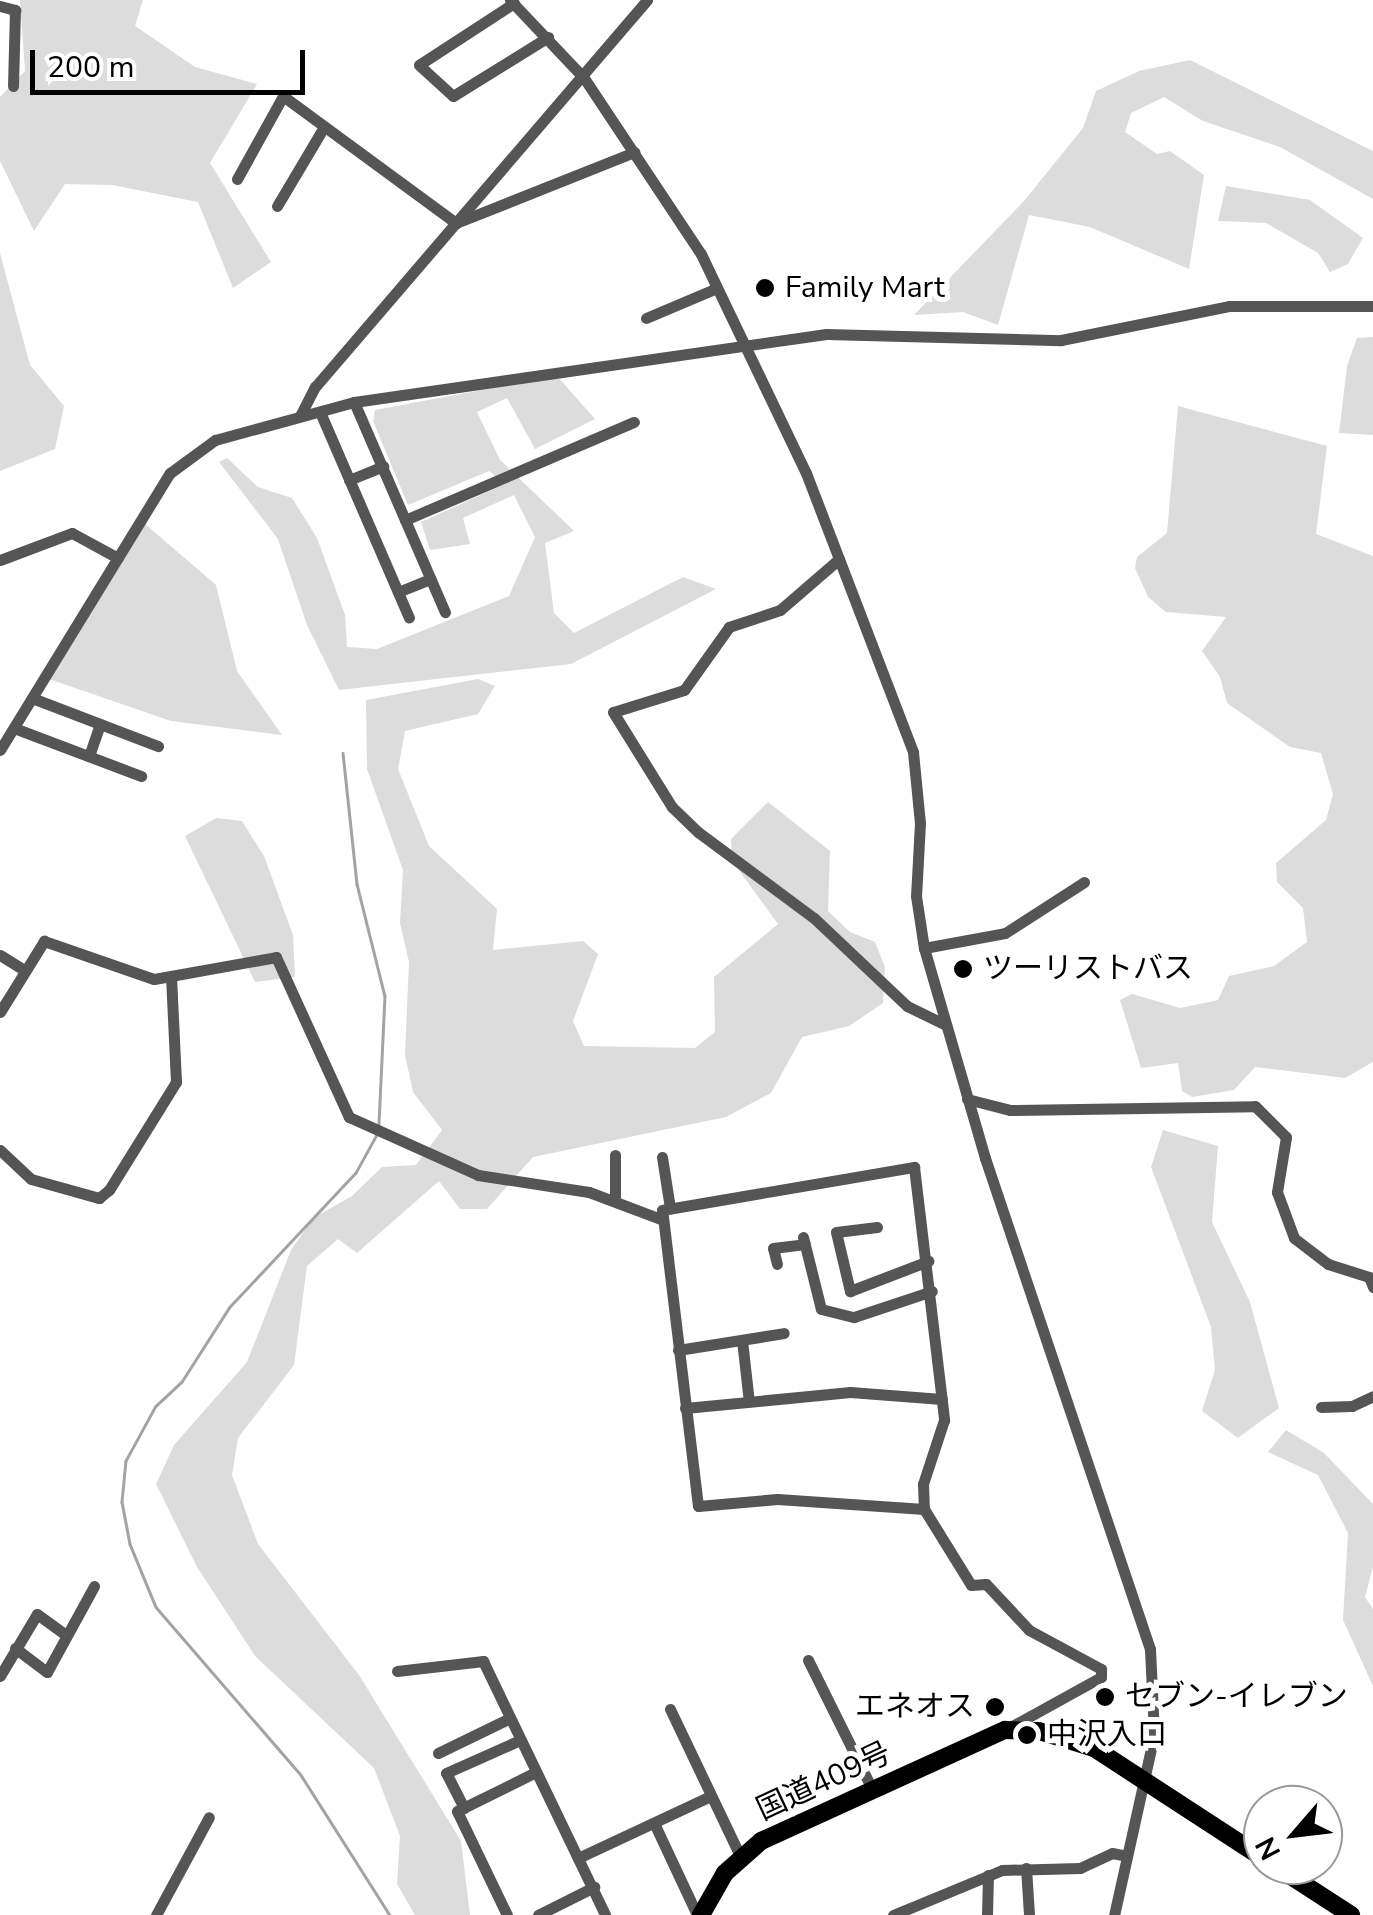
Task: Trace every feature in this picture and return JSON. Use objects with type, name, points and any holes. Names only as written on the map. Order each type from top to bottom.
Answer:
[{"type":"highway","points":[[1006,1730],[1082,1743],[1243,1845]]},
{"type":"highway","name":"国道409号","points":[[699,1915],[740,1856],[872,1789],[1006,1730]]},
{"type":"highway","points":[[1303,1885],[1341,1912]]},
{"type":"street","points":[[300,416],[315,387],[647,0]]},
{"type":"street","points":[[548,37],[454,96],[419,65],[512,2],[548,37],[584,78],[717,288],[839,559],[913,752],[920,804],[916,896],[924,948],[968,1099],[1150,1649],[1156,1697],[1146,1782],[1114,1915]]},
{"type":"street","points":[[0,6],[15,5],[13,86]]},
{"type":"street","points":[[237,179],[283,96],[456,224]]},
{"type":"street","points":[[277,206],[324,127]]},
{"type":"street","points":[[456,224],[634,152]]},
{"type":"street","points":[[646,318],[717,288]]},
{"type":"street","points":[[0,750],[182,459],[215,440],[354,402],[826,334],[1061,340],[1230,306],[1373,306]]},
{"type":"street","points":[[354,402],[445,612]]},
{"type":"street","points":[[320,412],[408,618]]},
{"type":"street","points":[[405,520],[634,422]]},
{"type":"street","points":[[349,480],[382,466]]},
{"type":"street","points":[[0,560],[72,534],[118,558]]},
{"type":"street","points":[[839,559],[780,610],[730,627],[684,690],[613,712],[672,806],[698,832],[814,918],[906,1006],[946,1025]]},
{"type":"street","points":[[398,592],[430,579]]},
{"type":"street","points":[[32,698],[158,746]]},
{"type":"street","points":[[89,756],[100,724]]},
{"type":"street","points":[[14,728],[141,776]]},
{"type":"street","points":[[924,948],[1006,933],[1084,882]]},
{"type":"street","points":[[0,1012],[22,970],[44,941],[154,978],[276,957],[348,1117],[478,1175],[615,1199],[666,1214],[914,1167],[932,1291],[944,1420],[924,1484],[924,1509],[971,1585],[986,1584],[1029,1630],[1101,1670],[1101,1677],[1006,1730]]},
{"type":"street","points":[[0,956],[22,970]]},
{"type":"street","points":[[0,1150],[31,1180],[100,1198],[109,1190],[176,1082],[172,977]]},
{"type":"street","points":[[968,1099],[1010,1110],[1255,1106],[1286,1137],[1278,1192],[1294,1238],[1328,1264],[1368,1277],[1373,1287]]},
{"type":"street","points":[[615,1154],[615,1199]]},
{"type":"street","points":[[662,1157],[678,1350],[698,1506],[778,1499],[924,1509]]},
{"type":"street","points":[[877,1227],[836,1232],[850,1290],[928,1261]]},
{"type":"street","points":[[776,1264],[773,1248],[804,1240],[821,1308],[854,1317],[932,1291]]},
{"type":"street","points":[[678,1350],[784,1333]]},
{"type":"street","points":[[742,1340],[750,1402]]},
{"type":"street","points":[[686,1408],[850,1392],[942,1399]]},
{"type":"street","points":[[1320,1407],[1352,1406],[1373,1396]]},
{"type":"street","points":[[15,1648],[47,1672],[94,1586]]},
{"type":"street","points":[[0,1676],[37,1614],[66,1634]]},
{"type":"street","points":[[808,1660],[872,1789]]},
{"type":"street","points":[[397,1672],[483,1661],[605,1915]]},
{"type":"street","points":[[670,1709],[708,1797],[740,1856]]},
{"type":"street","points":[[438,1752],[510,1718]]},
{"type":"street","points":[[464,1808],[446,1773],[520,1740]]},
{"type":"street","points":[[507,1915],[457,1812],[536,1772]]},
{"type":"street","points":[[578,1858],[708,1797]]},
{"type":"street","points":[[156,1915],[209,1817]]},
{"type":"street","points":[[654,1823],[699,1915]]},
{"type":"street","points":[[893,1915],[909,1912],[988,1875],[1026,1868],[1080,1868],[1112,1853],[1128,1856]]},
{"type":"street","points":[[1026,1868],[1029,1915]]},
{"type":"street","points":[[987,1915],[988,1875]]},
{"type":"street","points":[[538,1915],[594,1888]]},
{"type":"shaded area","points":[[20,0],[143,0],[135,26],[195,67],[257,84],[210,163],[271,262],[233,288],[198,202],[112,185],[65,184],[34,231],[0,161],[0,97],[25,71]]},
{"type":"shaded area","points":[[1190,60],[1373,151],[1373,199],[1280,147],[1203,121],[1164,97],[1131,113],[1125,132],[1157,154],[1170,151],[1204,175],[1189,269],[1090,227],[1029,215],[998,325],[963,312],[914,315],[1024,201],[1083,128],[1096,91],[1139,71]]},
{"type":"shaded area","points":[[1226,186],[1310,200],[1363,238],[1348,264],[1330,272],[1318,253],[1266,223],[1218,221]]},
{"type":"shaded area","points":[[0,253],[30,365],[64,406],[55,449],[0,471]]},
{"type":"shaded area","points":[[1373,337],[1373,435],[1339,433],[1347,366],[1357,338]]},
{"type":"shaded area","points":[[557,376],[595,419],[535,449],[507,398],[477,412],[500,460],[574,531],[545,543],[554,613],[574,633],[683,577],[716,589],[571,664],[339,690],[307,625],[278,539],[219,462],[227,458],[258,487],[292,498],[317,538],[345,615],[347,647],[377,649],[509,596],[535,537],[514,495],[463,518],[470,544],[430,550],[421,522],[505,484],[489,471],[408,505],[373,421],[375,410]]},
{"type":"shaded area","points":[[1178,406],[1327,446],[1316,534],[1373,556],[1373,1062],[1345,1078],[1255,1067],[1234,1090],[1192,1097],[1182,1091],[1178,1063],[1141,1068],[1120,1000],[1132,994],[1180,1008],[1218,1000],[1229,976],[1274,966],[1307,942],[1303,908],[1277,882],[1276,863],[1326,820],[1333,794],[1321,753],[1290,747],[1227,703],[1220,677],[1202,651],[1226,617],[1166,612],[1148,597],[1135,568],[1137,557],[1167,533]]},
{"type":"shaded area","points":[[144,523],[216,585],[237,671],[282,735],[171,721],[46,678]]},
{"type":"shaded area","points":[[478,679],[495,686],[478,714],[405,731],[398,769],[429,846],[497,909],[493,950],[583,941],[598,954],[573,1021],[584,1046],[695,1048],[715,1032],[714,977],[778,924],[732,861],[731,839],[768,802],[830,851],[828,911],[850,932],[875,942],[885,967],[883,1003],[849,1026],[802,1037],[771,1093],[726,1117],[533,1157],[487,1209],[460,1209],[439,1181],[357,1253],[338,1239],[307,1266],[294,1365],[238,1438],[232,1475],[258,1544],[359,1675],[461,1841],[470,1915],[415,1915],[397,1884],[400,1836],[374,1768],[255,1656],[197,1567],[156,1484],[174,1445],[247,1362],[291,1250],[313,1218],[352,1196],[382,1167],[416,1165],[442,1130],[413,1092],[405,1055],[409,962],[400,923],[403,870],[367,769],[366,700]]},
{"type":"shaded area","points":[[216,818],[242,821],[264,856],[293,935],[295,977],[255,982],[185,836]]},
{"type":"shaded area","points":[[1163,1130],[1218,1146],[1212,1222],[1250,1302],[1279,1408],[1238,1438],[1202,1411],[1215,1370],[1211,1327],[1151,1167]]},
{"type":"shaded area","points":[[1286,1430],[1324,1453],[1373,1504],[1373,1567],[1365,1597],[1373,1609],[1373,1686],[1343,1620],[1348,1533],[1318,1475],[1268,1452]]},
{"type":"waterway","points":[[343,753],[357,884],[385,996],[379,1125]]},
{"type":"waterway","points":[[378,1133],[356,1173],[230,1307],[182,1382],[156,1406],[126,1461],[122,1502],[130,1544],[156,1607],[301,1775],[390,1915]]},
{"type":"place","name":"Family Mart","points":[[765,288]]},
{"type":"place","name":"ツーリストバス","points":[[963,969]]},
{"type":"place","name":"セブン-イレブン","points":[[1105,1697]]},
{"type":"place","name":"エネオス","points":[[995,1707]]},
{"type":"place","name":"中沢入口","points":[[1027,1735]]}]
